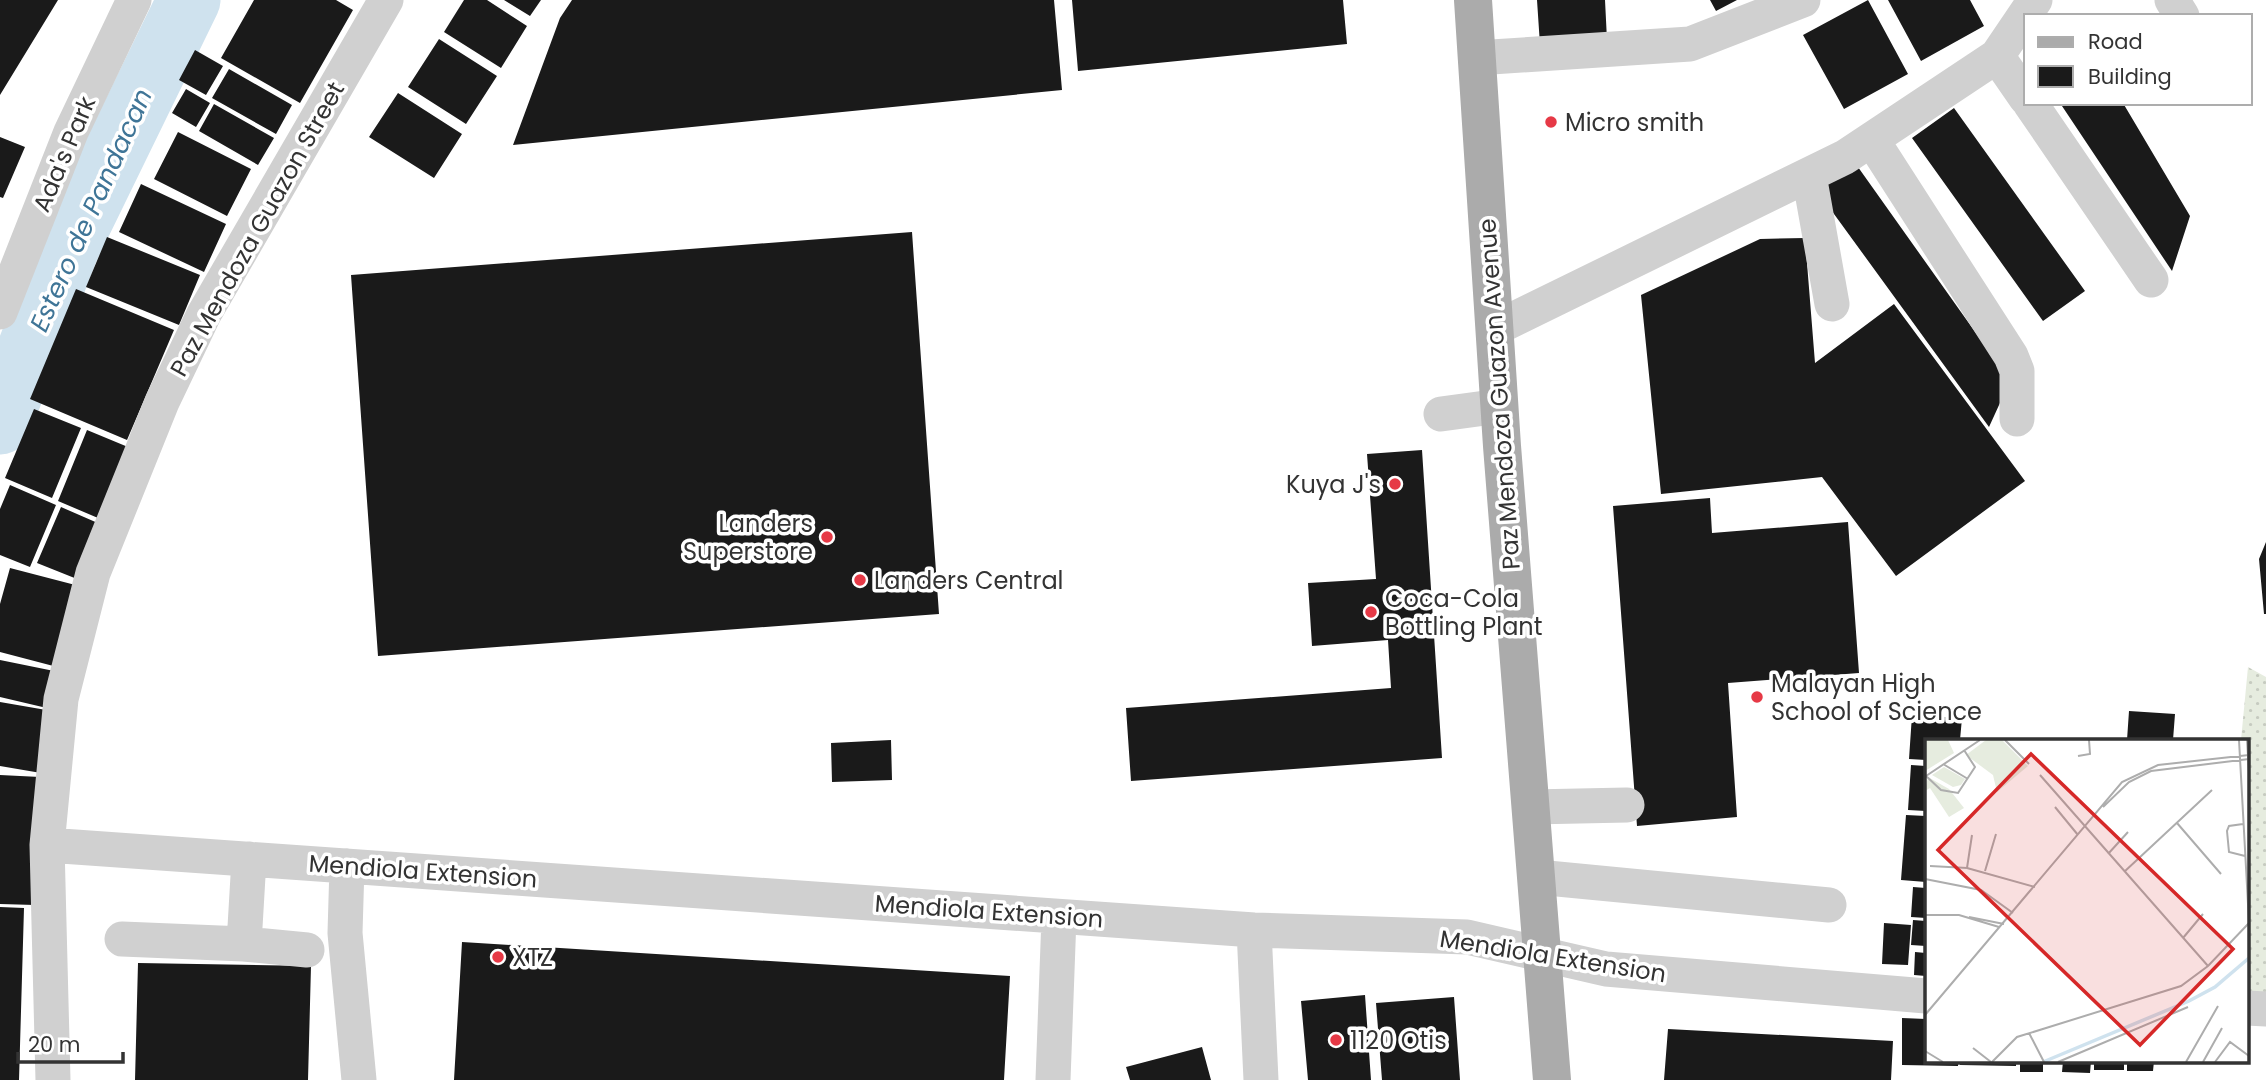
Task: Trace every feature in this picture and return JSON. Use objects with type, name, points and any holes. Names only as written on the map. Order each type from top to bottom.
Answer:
[{"type":"main road","name":"Paz Mendoza Guazon Avenue","points":[[1473,0],[1494,329],[1552,1080]]},
{"type":"street","name":"Ada's Park","points":[[0,312],[71,132],[134,0]]},
{"type":"street","name":"Paz Mendoza Guazon Street","points":[[53,1080],[47,845],[61,699],[98,561],[162,402],[204,314],[386,0]]},
{"type":"street","points":[[1476,58],[1690,44],[1803,0]]},
{"type":"street","points":[[1494,329],[1809,175],[1872,140],[1997,56],[2024,16]]},
{"type":"street","points":[[1997,56],[2024,95]]},
{"type":"street","points":[[2031,105],[2151,280]]},
{"type":"street","points":[[1872,140],[2011,356],[2017,371],[2017,419]]},
{"type":"street","points":[[1809,175],[1832,304]]},
{"type":"street","points":[[1441,414],[1500,406]]},
{"type":"street","points":[[1531,807],[1627,805]]},
{"type":"street","name":"Mendiola Extension","points":[[47,845],[1254,930],[1467,937],[1541,957],[1606,969],[1925,996]]},
{"type":"street","points":[[244,944],[249,859]]},
{"type":"street","points":[[347,866],[345,933],[359,1080]]},
{"type":"street","points":[[1536,877],[1829,905]]},
{"type":"street","points":[[1053,1080],[1059,917]]},
{"type":"street","points":[[1254,930],[1261,1080]]},
{"type":"street","points":[[122,939],[244,944],[307,950]]},
{"type":"street","points":[[2248,1008],[2266,1009]]},
{"type":"shaded area","points":[[2248,667],[2266,677],[2266,995],[2248,995],[2248,739],[2241,739]]},
{"type":"building","points":[[0,0],[58,0],[0,95]]},
{"type":"building","points":[[254,0],[336,0],[353,10],[300,103],[221,58]]},
{"type":"building","points":[[464,0],[487,0],[527,26],[501,68],[444,32]]},
{"type":"building","points":[[504,0],[541,0],[530,16]]},
{"type":"building","points":[[572,0],[1054,0],[1062,90],[513,145],[560,18]]},
{"type":"building","points":[[1072,0],[1343,0],[1347,44],[1078,71]]},
{"type":"building","points":[[1537,0],[1605,0],[1607,40],[1540,45]]},
{"type":"building","points":[[1710,0],[1737,0],[1716,11]]},
{"type":"building","points":[[1868,0],[1908,74],[1844,109],[1803,35]]},
{"type":"building","points":[[1888,0],[1970,0],[1984,26],[1921,61]]},
{"type":"building","points":[[439,39],[497,76],[466,124],[408,87]]},
{"type":"building","points":[[195,50],[223,66],[206,95],[179,80]]},
{"type":"building","points":[[229,69],[292,105],[276,134],[212,98]]},
{"type":"building","points":[[186,89],[210,103],[196,127],[172,113]]},
{"type":"building","points":[[398,93],[462,134],[434,178],[369,137]]},
{"type":"building","points":[[214,104],[274,138],[258,165],[199,131]]},
{"type":"building","points":[[2061,105],[2124,105],[2190,216],[2172,271]]},
{"type":"building","points":[[1954,108],[2085,291],[2043,321],[1912,138]]},
{"type":"building","points":[[178,132],[251,169],[227,216],[154,179]]},
{"type":"building","points":[[0,137],[25,147],[3,198],[0,197]]},
{"type":"building","points":[[1853,160],[2010,381],[1989,427],[1818,192]]},
{"type":"building","points":[[141,184],[226,224],[204,272],[119,232]]},
{"type":"building","points":[[912,232],[939,614],[378,656],[351,275]]},
{"type":"building","points":[[107,237],[200,275],[179,325],[86,287]]},
{"type":"building","points":[[1805,238],[1815,363],[1894,304],[2025,481],[1896,576],[1822,477],[1661,494],[1641,295],[1760,239]]},
{"type":"building","points":[[76,289],[174,330],[127,440],[30,399]]},
{"type":"building","points":[[34,409],[81,428],[52,498],[5,478]]},
{"type":"building","points":[[87,430],[128,447],[98,518],[58,501]]},
{"type":"building","name":"Coca-Cola Bottling Plant","points":[[1422,450],[1442,758],[1131,781],[1126,708],[1391,688],[1388,640],[1312,646],[1308,583],[1376,579],[1367,454]]},
{"type":"building","points":[[10,485],[56,505],[30,567],[0,555],[0,509]]},
{"type":"building","points":[[1710,498],[1712,533],[1848,522],[1859,673],[1728,683],[1737,817],[1637,826],[1613,506]]},
{"type":"building","points":[[61,507],[100,524],[77,579],[37,563]]},
{"type":"building","points":[[2266,542],[2266,614],[2264,614],[2259,559]]},
{"type":"building","points":[[10,568],[83,587],[61,668],[0,652],[0,604]]},
{"type":"building","points":[[0,660],[59,672],[51,709],[0,697]]},
{"type":"building","points":[[0,702],[52,711],[41,773],[0,766]]},
{"type":"building","points":[[2129,711],[2175,714],[2173,739],[2127,739]]},
{"type":"building","points":[[1912,715],[1962,718],[1960,739],[1925,739],[1925,760],[1909,759]]},
{"type":"building","points":[[891,740],[892,780],[832,782],[831,743]]},
{"type":"building","points":[[1911,765],[1925,766],[1925,811],[1908,810]]},
{"type":"building","points":[[0,775],[40,777],[35,905],[0,904]]},
{"type":"building","points":[[1906,815],[1925,816],[1925,882],[1901,880]]},
{"type":"building","points":[[1913,887],[1925,888],[1925,918],[1911,917]]},
{"type":"building","points":[[0,907],[24,908],[19,1080],[0,1080]]},
{"type":"building","points":[[1913,920],[1925,921],[1925,946],[1911,945]]},
{"type":"building","points":[[1884,923],[1911,925],[1908,965],[1882,964]]},
{"type":"building","points":[[462,942],[1010,976],[1004,1080],[454,1080]]},
{"type":"building","points":[[1915,952],[1925,953],[1925,976],[1914,975]]},
{"type":"building","points":[[138,963],[311,966],[308,1080],[135,1080]]},
{"type":"building","name":"1120 Otis","points":[[1365,995],[1371,1080],[1308,1080],[1301,1001]]},
{"type":"building","points":[[1454,997],[1460,1080],[1382,1080],[1376,1003]]},
{"type":"building","points":[[1902,1018],[1925,1019],[1925,1062],[1958,1062],[1958,1066],[1902,1065]]},
{"type":"building","points":[[1668,1029],[1893,1041],[1891,1080],[1664,1080]]},
{"type":"building","points":[[1202,1047],[1211,1080],[1130,1080],[1126,1067]]},
{"type":"building","points":[[1960,1062],[2016,1062],[2016,1066],[1960,1065]]},
{"type":"building","points":[[2020,1062],[2043,1062],[2043,1072],[2020,1072]]},
{"type":"building","points":[[2063,1062],[2091,1062],[2090,1073],[2062,1072]]},
{"type":"building","points":[[2094,1062],[2124,1062],[2124,1070],[2094,1070]]},
{"type":"building","points":[[2127,1062],[2154,1062],[2153,1071],[2127,1071]]},
{"type":"waterway","name":"Estero de Pandacan","points":[[0,423],[67,250],[189,0]]},
{"type":"place","name":"Micro smith","points":[[1551,122]]},
{"type":"place","name":"Kuya J's","points":[[1395,484]]},
{"type":"place","name":"Landers Superstore","points":[[827,537]]},
{"type":"place","name":"Landers Central","points":[[860,580]]},
{"type":"place","name":"Coca-Cola Bottling Plant","points":[[1371,612]]},
{"type":"place","name":"Malayan High School of Science","points":[[1757,697]]},
{"type":"place","name":"XTZ","points":[[498,957]]},
{"type":"place","name":"1120 Otis","points":[[1336,1040]]}]
